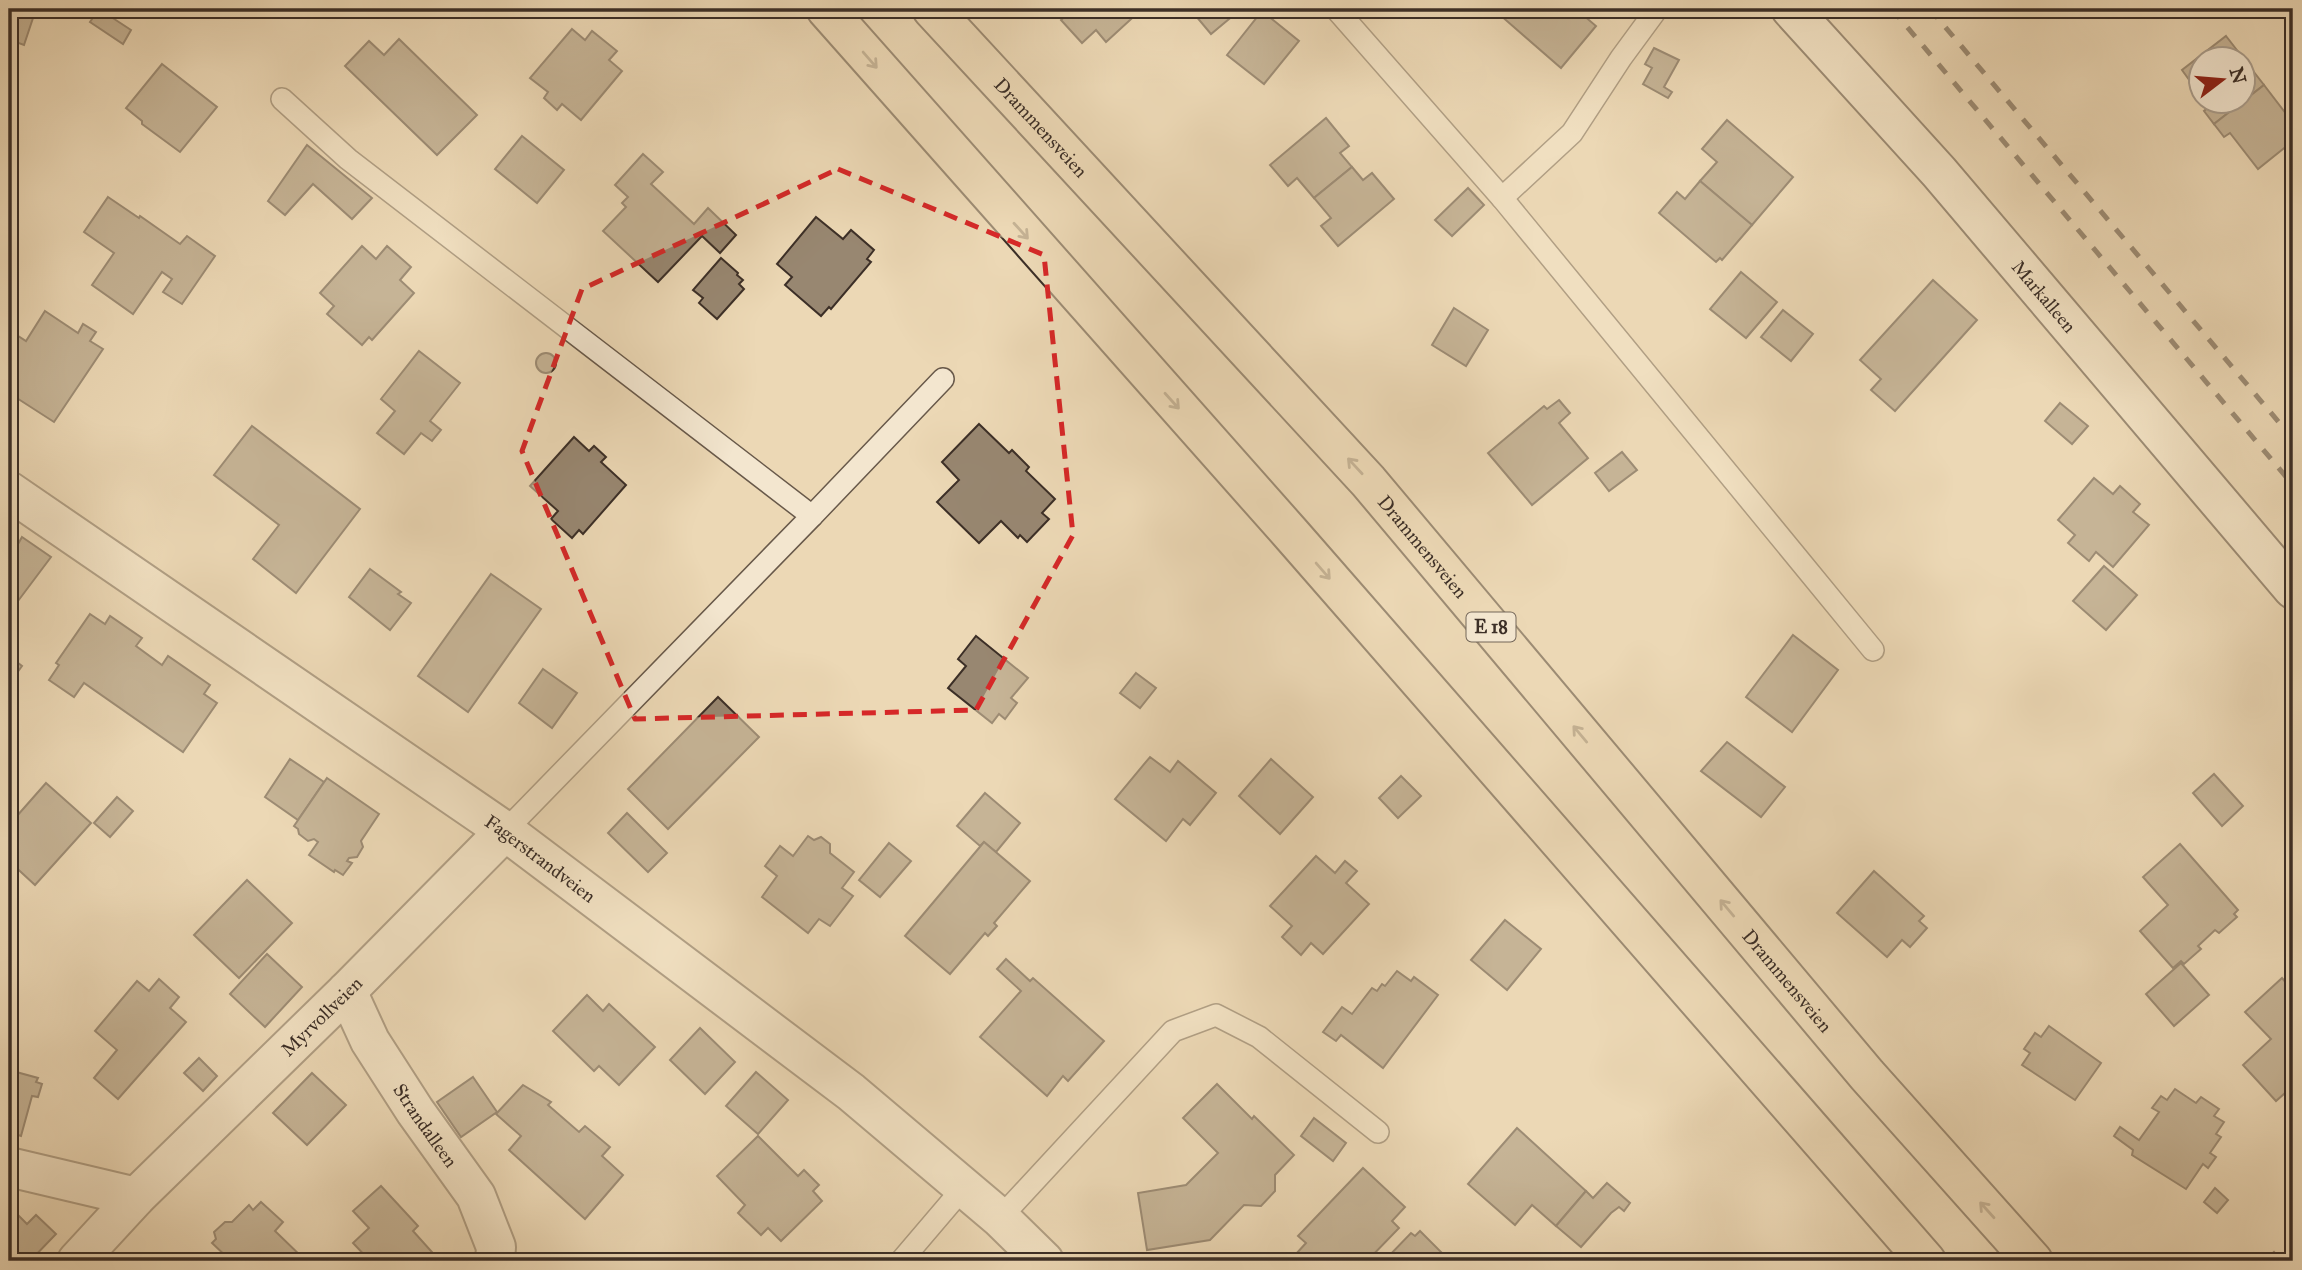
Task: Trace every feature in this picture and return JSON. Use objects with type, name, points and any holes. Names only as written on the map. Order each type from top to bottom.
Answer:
[{"type":"highway","points":[[825,9],[1301,545],[1926,1261]]},
{"type":"highway","name":"Drammensveien","points":[[932,9],[1368,481],[1867,1075],[2032,1261]]},
{"type":"street","name":"Markalleen","points":[[1791,9],[1939,172],[2293,589]]},
{"type":"street","name":"Fagerstrandveien","points":[[9,491],[505,831],[851,1092],[1000,1218],[1044,1261]]},
{"type":"street","name":"Myrvollveien","points":[[77,1261],[136,1197],[347,991],[505,831]]},
{"type":"street","name":"Strandalleen","points":[[347,991],[370,1041],[415,1111],[476,1196],[496,1247],[495,1261]]},
{"type":"street","points":[[9,1167],[136,1197]]},
{"type":"lane","points":[[1336,9],[1502,198],[1873,650]]},
{"type":"lane","points":[[1502,198],[1572,133],[1657,9]]},
{"type":"lane","points":[[282,99],[348,159],[812,516]]},
{"type":"lane","points":[[505,831],[943,379]]},
{"type":"lane","points":[[1000,1218],[1173,1031],[1216,1015],[1259,1037],[1378,1132]]},
{"type":"lane","points":[[901,1261],[964,1187]]},
{"type":"highlighted area","points":[[838,169],[1044,255],[1073,535],[976,710],[635,719],[522,451],[582,289]]},
{"type":"building","points":[[9,9],[36,9],[24,45],[16,42],[10,61]]},
{"type":"building","points":[[99,9],[131,30],[123,44],[90,22]]},
{"type":"building","points":[[1073,9],[1142,9],[1106,42],[1096,30],[1082,43],[1061,20]]},
{"type":"building","points":[[1190,9],[1241,9],[1211,34]]},
{"type":"building","points":[[1505,9],[1576,9],[1596,26],[1561,68],[1500,15]]},
{"type":"building","points":[[1262,11],[1299,41],[1264,84],[1227,55]]},
{"type":"building","points":[[572,29],[585,40],[592,31],[617,51],[609,60],[622,71],[581,120],[562,104],[557,110],[544,98],[548,92],[530,78]]},
{"type":"building","points":[[2226,36],[2234,46],[2213,46]]},
{"type":"building","points":[[399,39],[477,115],[437,155],[345,66],[369,41],[384,55]]},
{"type":"building","points":[[1654,48],[1679,60],[1664,87],[1672,92],[1668,98],[1643,84],[1652,68],[1645,64]]},
{"type":"building","points":[[162,64],[217,107],[180,152],[142,124],[142,121],[126,108]]},
{"type":"building","points":[[2256,75],[2264,85],[2256,91]]},
{"type":"building","points":[[2264,85],[2293,123],[2293,141],[2258,169],[2230,133],[2224,137],[2214,124],[2224,116],[2256,116],[2256,91]]},
{"type":"building","points":[[2208,116],[2224,116],[2214,124]]},
{"type":"building","points":[[1326,118],[1349,146],[1340,153],[1352,167],[1314,198],[1297,178],[1288,186],[1270,165]]},
{"type":"building","points":[[1727,120],[1793,177],[1752,225],[1700,181],[1717,162],[1702,149]]},
{"type":"building","points":[[522,136],[564,170],[537,203],[495,169]]},
{"type":"building","points":[[307,145],[372,198],[352,219],[313,184],[285,215],[268,201]]},
{"type":"building","points":[[643,154],[663,172],[651,184],[694,224],[708,208],[736,235],[720,253],[702,236],[658,282],[603,231],[626,207],[622,203],[628,197],[615,185]]},
{"type":"building","points":[[1352,167],[1363,180],[1372,173],[1394,199],[1338,246],[1321,226],[1331,218],[1314,198]]},
{"type":"building","points":[[1700,181],[1752,225],[1722,260],[1720,258],[1716,262],[1659,213],[1677,192],[1685,199]]},
{"type":"building","points":[[1468,188],[1484,205],[1452,236],[1435,220]]},
{"type":"building","points":[[108,197],[180,244],[187,236],[215,256],[182,304],[163,292],[172,279],[162,272],[133,314],[92,285],[114,253],[84,232]]},
{"type":"building","points":[[816,217],[843,239],[851,230],[874,250],[867,259],[871,262],[831,309],[829,307],[821,316],[785,285],[792,277],[777,264]]},
{"type":"building","points":[[362,246],[376,259],[387,246],[411,267],[400,280],[414,293],[372,340],[369,337],[362,345],[327,314],[334,306],[320,293]]},
{"type":"building","points":[[721,258],[738,273],[743,280],[739,284],[744,289],[717,319],[699,303],[703,298],[693,290]]},
{"type":"building","points":[[1741,272],[1777,302],[1746,338],[1710,309]]},
{"type":"building","points":[[1933,280],[1977,320],[1895,411],[1871,390],[1881,379],[1860,360]]},
{"type":"building","points":[[1454,308],[1488,330],[1466,366],[1432,345]]},
{"type":"building","points":[[1783,310],[1813,334],[1791,361],[1761,337]]},
{"type":"building","points":[[45,311],[78,333],[83,324],[96,332],[90,341],[103,349],[54,422],[9,393],[9,330],[26,341]]},
{"type":"building","points":[[419,351],[460,383],[430,421],[441,430],[432,441],[421,433],[404,454],[377,433],[395,411],[381,399]]},
{"type":"building","points":[[542,353],[550,353],[556,363],[550,373],[542,373],[536,367],[536,359]]},
{"type":"building","points":[[1559,400],[1570,413],[1559,423],[1588,458],[1532,505],[1488,453],[1544,406],[1547,409]]},
{"type":"building","points":[[2060,403],[2088,426],[2072,444],[2045,421]]},
{"type":"building","points":[[979,424],[1009,453],[1012,450],[1029,467],[1026,471],[1055,499],[1042,513],[1049,519],[1027,542],[1020,535],[1018,538],[1001,521],[979,543],[937,502],[959,480],[942,462]]},
{"type":"building","points":[[252,426],[360,509],[296,593],[253,559],[279,525],[214,475]]},
{"type":"building","points":[[574,437],[589,451],[594,446],[606,457],[601,462],[626,485],[583,534],[579,530],[572,538],[551,519],[558,511],[530,486]]},
{"type":"building","points":[[1622,452],[1637,470],[1609,491],[1595,473]]},
{"type":"building","points":[[2094,478],[2113,494],[2120,486],[2140,504],[2133,512],[2149,525],[2113,567],[2096,552],[2089,561],[2068,543],[2075,535],[2058,520]]},
{"type":"building","points":[[22,537],[51,557],[15,605],[9,601],[9,560]]},
{"type":"building","points":[[2104,566],[2137,595],[2106,630],[2073,601]]},
{"type":"building","points":[[370,569],[411,603],[390,630],[349,597]]},
{"type":"building","points":[[491,574],[541,609],[468,712],[418,676]]},
{"type":"building","points":[[90,614],[105,624],[110,616],[142,638],[136,646],[162,665],[168,656],[210,685],[204,694],[217,703],[183,752],[84,683],[74,697],[49,680],[59,665],[56,663]]},
{"type":"building","points":[[1793,635],[1838,670],[1792,732],[1746,697]]},
{"type":"building","points":[[976,636],[1028,678],[1011,698],[1017,703],[1005,719],[999,714],[992,723],[948,688],[966,666],[958,659]]},
{"type":"building","points":[[9,656],[22,666],[9,684]]},
{"type":"building","points":[[543,669],[577,693],[552,728],[519,703]]},
{"type":"building","points":[[1136,673],[1156,688],[1140,708],[1120,693]]},
{"type":"building","points":[[718,697],[759,737],[668,829],[628,789]]},
{"type":"building","points":[[1727,742],[1785,787],[1761,817],[1701,771]]},
{"type":"building","points":[[1150,757],[1170,772],[1178,761],[1216,793],[1190,825],[1183,819],[1166,841],[1115,799]]},
{"type":"building","points":[[290,759],[324,782],[298,820],[265,797]]},
{"type":"building","points":[[1271,759],[1313,797],[1280,834],[1239,796]]},
{"type":"building","points":[[2214,774],[2243,806],[2222,826],[2193,793]]},
{"type":"building","points":[[1401,776],[1421,796],[1398,818],[1379,798]]},
{"type":"building","points":[[327,778],[379,814],[361,841],[363,847],[357,857],[347,861],[352,863],[343,875],[309,855],[318,842],[314,839],[308,841],[294,826]]},
{"type":"building","points":[[46,783],[91,823],[35,885],[9,861],[9,825]]},
{"type":"building","points":[[985,793],[1020,823],[996,852],[984,842],[980,846],[957,826]]},
{"type":"building","points":[[117,797],[133,811],[110,837],[94,823]]},
{"type":"building","points":[[627,813],[667,853],[648,872],[608,833]]},
{"type":"building","points":[[808,836],[814,840],[821,837],[830,844],[830,853],[854,872],[842,888],[853,896],[830,926],[819,919],[808,933],[762,897],[777,876],[765,866],[780,846],[793,856]]},
{"type":"building","points":[[984,842],[1030,881],[994,923],[997,926],[988,936],[985,933],[950,974],[905,936]]},
{"type":"building","points":[[889,843],[911,861],[880,897],[859,880]]},
{"type":"building","points":[[2180,844],[2238,910],[2234,914],[2237,917],[2219,933],[2215,930],[2198,946],[2201,949],[2184,964],[2181,961],[2173,968],[2140,931],[2168,905],[2143,877]]},
{"type":"building","points":[[1316,856],[1335,873],[1345,861],[1357,871],[1346,883],[1369,904],[1323,954],[1311,943],[1301,955],[1282,937],[1292,926],[1270,906]]},
{"type":"building","points":[[1874,871],[1924,916],[1919,921],[1927,928],[1910,947],[1902,940],[1887,957],[1837,913]]},
{"type":"building","points":[[247,880],[292,923],[239,978],[194,935]]},
{"type":"building","points":[[1505,920],[1541,949],[1507,990],[1471,960]]},
{"type":"building","points":[[267,954],[302,987],[265,1027],[230,994]]},
{"type":"building","points":[[1006,959],[1030,981],[1033,978],[1104,1041],[1068,1081],[1063,1076],[1047,1096],[980,1037],[1021,991],[997,969]]},
{"type":"building","points":[[2181,963],[2209,995],[2174,1026],[2146,994]]},
{"type":"building","points":[[1397,971],[1411,981],[1414,977],[1438,995],[1383,1068],[1341,1035],[1336,1041],[1323,1032],[1342,1007],[1352,1014],[1372,988],[1377,991],[1382,984],[1385,986]]},
{"type":"building","points":[[2282,978],[2293,991],[2293,1086],[2276,1101],[2243,1065],[2271,1039],[2245,1012]]},
{"type":"building","points":[[159,979],[179,997],[170,1008],[186,1022],[118,1099],[94,1078],[117,1050],[95,1031],[137,981],[149,991]]},
{"type":"building","points":[[587,995],[603,1011],[609,1004],[655,1047],[619,1085],[599,1066],[594,1071],[553,1031]]},
{"type":"building","points":[[2049,1026],[2101,1063],[2075,1100],[2022,1065],[2030,1053],[2024,1049],[2035,1033],[2041,1037]]},
{"type":"building","points":[[700,1028],[735,1062],[705,1094],[670,1060]]},
{"type":"building","points":[[199,1058],[217,1076],[203,1091],[184,1073]]},
{"type":"building","points":[[9,1070],[38,1078],[36,1082],[42,1084],[38,1097],[32,1096],[21,1136],[9,1132]]},
{"type":"building","points":[[756,1072],[788,1100],[758,1134],[726,1106]]},
{"type":"building","points":[[312,1073],[346,1105],[307,1145],[273,1113]]},
{"type":"building","points":[[473,1077],[497,1112],[461,1137],[437,1102]]},
{"type":"building","points":[[1217,1084],[1294,1155],[1275,1175],[1275,1191],[1261,1206],[1244,1205],[1210,1240],[1147,1250],[1138,1193],[1186,1185],[1218,1153],[1183,1118]]},
{"type":"building","points":[[523,1085],[551,1102],[548,1105],[579,1132],[585,1126],[610,1147],[602,1156],[623,1175],[585,1219],[509,1150],[521,1136],[496,1114]]},
{"type":"building","points":[[2175,1089],[2196,1103],[2201,1097],[2219,1109],[2214,1116],[2224,1122],[2216,1134],[2221,1137],[2210,1153],[2216,1157],[2208,1168],[2203,1164],[2186,1189],[2132,1155],[2133,1150],[2114,1136],[2120,1127],[2139,1140],[2159,1112],[2152,1108],[2161,1096],[2167,1100]]},
{"type":"building","points":[[1314,1118],[1346,1143],[1333,1161],[1301,1136]]},
{"type":"building","points":[[1517,1128],[1586,1191],[1556,1226],[1532,1205],[1515,1225],[1468,1184]]},
{"type":"building","points":[[758,1136],[798,1176],[804,1170],[819,1185],[813,1191],[822,1201],[781,1241],[768,1228],[761,1235],[738,1213],[745,1205],[717,1176]]},
{"type":"building","points":[[1363,1168],[1405,1207],[1392,1221],[1399,1228],[1367,1261],[1304,1261],[1296,1254],[1306,1243],[1298,1236]]},
{"type":"building","points":[[1607,1183],[1630,1203],[1624,1211],[1619,1207],[1611,1213],[1581,1247],[1556,1226],[1586,1191],[1593,1198]]},
{"type":"building","points":[[381,1186],[418,1226],[413,1231],[440,1261],[370,1261],[353,1243],[369,1228],[353,1211]]},
{"type":"building","points":[[2215,1188],[2228,1200],[2217,1213],[2204,1202]]},
{"type":"building","points":[[261,1202],[283,1222],[275,1231],[306,1261],[231,1261],[212,1243],[216,1239],[214,1232],[225,1222],[232,1222],[249,1205],[253,1210]]},
{"type":"building","points":[[16,1213],[27,1224],[36,1215],[56,1234],[30,1261],[9,1261],[9,1222]]},
{"type":"building","points":[[1420,1231],[1445,1256],[1441,1261],[1384,1261],[1411,1233],[1415,1236]]},
{"type":"building","points":[[2274,1252],[2283,1261],[2264,1261]]},
{"type":"railway","points":[[1892,9],[2293,485]]},
{"type":"railway","points":[[1930,9],[2293,439]]}]
